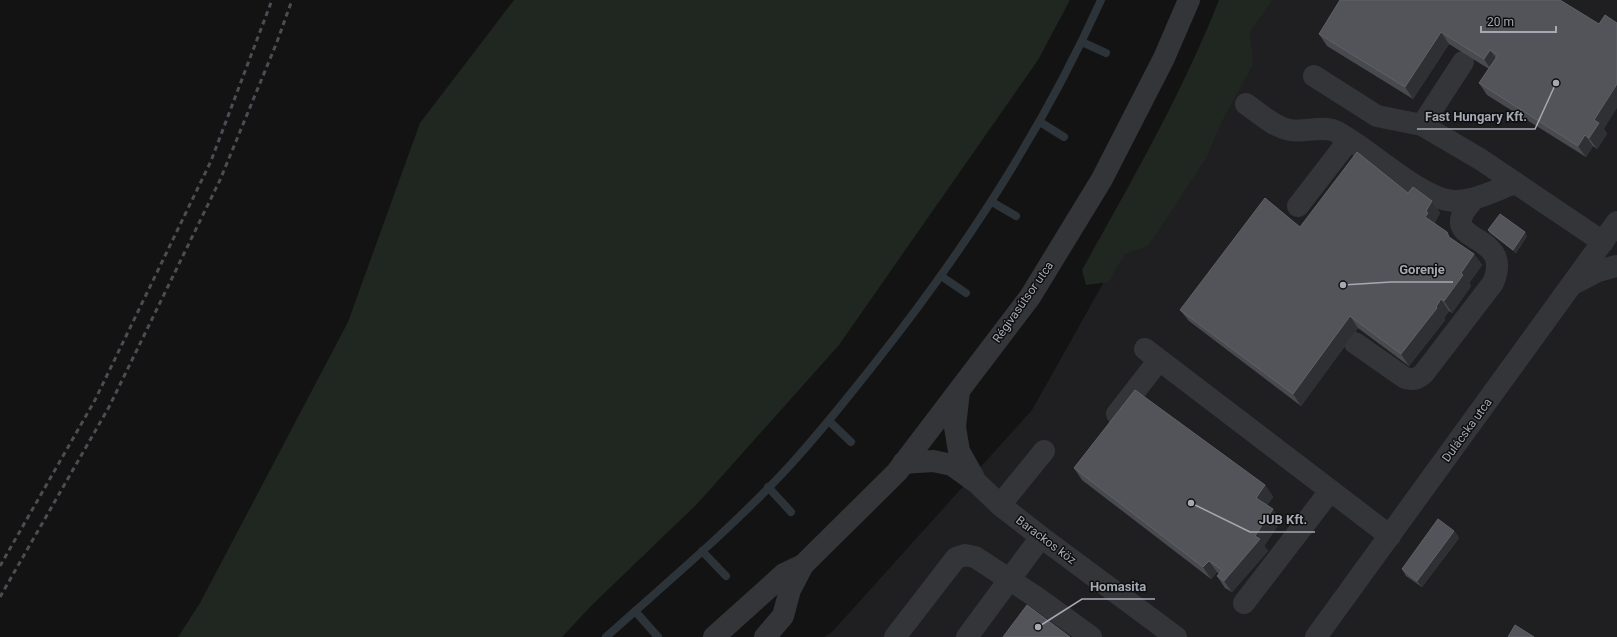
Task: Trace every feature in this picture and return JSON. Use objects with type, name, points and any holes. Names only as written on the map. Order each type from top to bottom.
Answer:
[{"type":"street","name":"Régivasútsor utca","points":[[765,637],[784,627],[790,590],[803,565],[903,463],[1030,297],[1102,179],[1164,58],[1189,0]]},
{"type":"street","points":[[1422,125],[1463,62]]},
{"type":"street","points":[[1314,76],[1377,116],[1422,125],[1515,182],[1603,242]]},
{"type":"street","points":[[1246,104],[1280,127],[1291,131],[1323,129],[1334,131],[1424,192],[1440,199],[1454,201],[1474,199],[1515,182]]},
{"type":"street","points":[[1298,206],[1349,140]]},
{"type":"street","points":[[1355,343],[1405,378],[1412,380],[1419,378],[1424,373],[1493,283],[1497,273],[1498,265],[1496,255],[1489,248],[1464,231],[1460,222],[1462,215],[1474,199]]},
{"type":"street","name":"Dulácska utca","points":[[1315,636],[1390,536],[1617,222]]},
{"type":"street","points":[[1572,285],[1598,272],[1617,266]]},
{"type":"street","points":[[1104,431],[1152,354],[1390,536]]},
{"type":"street","name":"Barackos köz","points":[[959,389],[955,426],[959,451],[977,484]]},
{"type":"street","points":[[1000,505],[1044,451]]},
{"type":"street","name":"Barackos köz","points":[[903,463],[933,461],[952,465],[977,484],[1000,505],[1176,637]]},
{"type":"street","points":[[1244,603],[1330,491]]},
{"type":"street","points":[[967,637],[1042,537]]},
{"type":"street","points":[[895,637],[953,562],[959,556],[965,555],[974,557],[1036,597],[1091,637]]},
{"type":"street","name":"Régivasútsor utca","points":[[714,637],[784,574],[803,565]]},
{"type":"shaded area","points":[[514,0],[1070,0],[1038,60],[839,345],[697,504],[592,605],[562,637],[178,637],[200,603],[348,322],[420,123]]},
{"type":"shaded area","points":[[1219,0],[1272,0],[1250,32],[1253,64],[1222,121],[1206,158],[1148,246],[1125,254],[1108,282],[1086,285],[1082,270],[1172,104]]},
{"type":"shaded area","points":[[1262,0],[1617,0],[1617,637],[824,637],[832,632],[1032,410]]},
{"type":"building","points":[[1340,0],[1560,0],[1599,24],[1605,15],[1617,23],[1617,84],[1594,120],[1599,123],[1589,138],[1585,135],[1578,146],[1479,83],[1498,55],[1490,50],[1484,59],[1441,32],[1405,87],[1319,34]]},
{"type":"building","points":[[1357,152],[1408,193],[1413,187],[1432,201],[1426,211],[1428,213],[1425,217],[1447,232],[1449,237],[1474,254],[1461,273],[1463,275],[1444,301],[1441,299],[1436,307],[1437,308],[1401,354],[1350,316],[1293,394],[1180,310],[1265,198],[1300,227]]},
{"type":"building","points":[[1500,214],[1525,232],[1513,250],[1488,230]]},
{"type":"building","points":[[1135,390],[1265,485],[1256,498],[1273,509],[1255,536],[1260,539],[1224,581],[1217,576],[1222,570],[1209,561],[1203,567],[1074,468]]},
{"type":"building","points":[[1438,519],[1454,531],[1417,581],[1402,569]]},
{"type":"building","points":[[1027,605],[1070,637],[1003,637]]},
{"type":"building","points":[[1515,625],[1534,637],[1508,637]]},
{"type":"waterway","points":[[606,637],[695,558],[780,476],[805,449],[908,321],[970,233],[1027,143],[1078,49],[1101,0]]},
{"type":"waterway","points":[[1082,42],[1106,53]]},
{"type":"waterway","points":[[1040,122],[1064,137]]},
{"type":"waterway","points":[[992,202],[1016,216]]},
{"type":"waterway","points":[[941,276],[966,293]]},
{"type":"waterway","points":[[829,421],[851,442]]},
{"type":"waterway","points":[[768,487],[791,512]]},
{"type":"waterway","points":[[702,551],[726,576]]},
{"type":"waterway","points":[[635,611],[658,637]]},
{"type":"railway","points":[[0,566],[95,400],[211,161],[272,0]]},
{"type":"railway","points":[[0,597],[109,407],[220,180],[277,42],[292,0]]},
{"type":"place","name":"Fast Hungary Kft.","points":[[1556,83]]},
{"type":"place","name":"Gorenje","points":[[1343,285]]},
{"type":"place","name":"JUB Kft.","points":[[1191,503]]},
{"type":"place","name":"Homasita","points":[[1038,627]]}]
